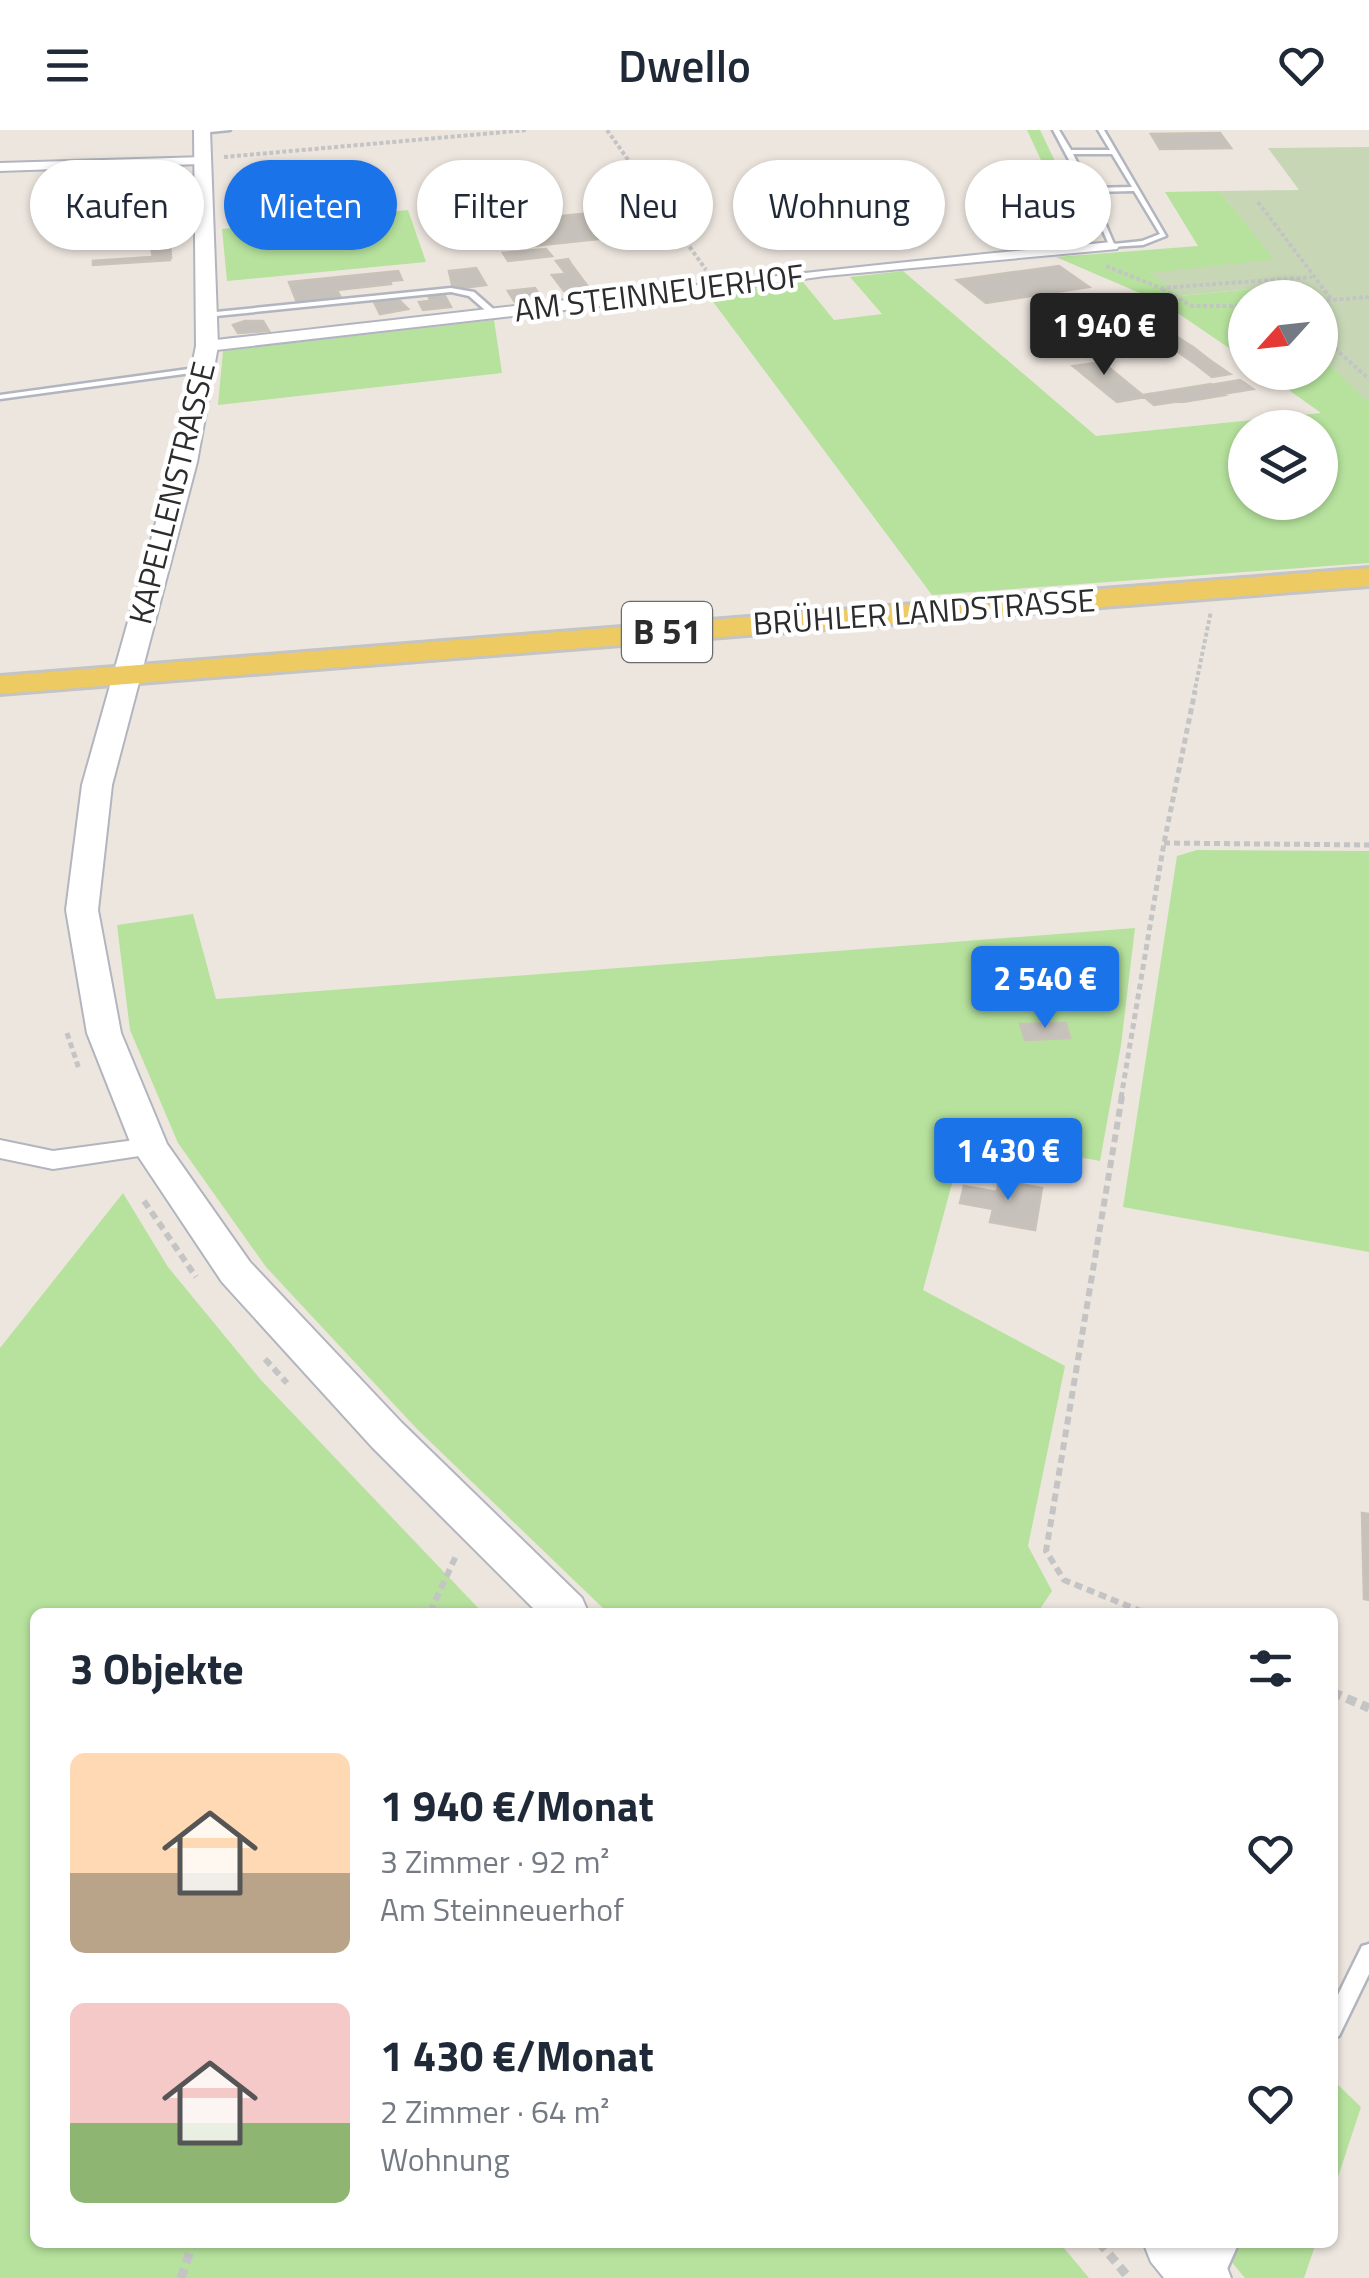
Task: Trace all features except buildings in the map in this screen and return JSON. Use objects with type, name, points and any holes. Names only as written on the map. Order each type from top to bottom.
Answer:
[{"type":"main road","name":"KAPELLENSTRASSE","points":[[200,160],[202,131]]},
{"type":"main road","name":"KAPELLENSTRASSE","points":[[204,250],[205,358],[184,462],[96,785],[82,910],[104,1033],[150,1147],[236,1272],[387,1435],[562,1608]]},
{"type":"main road","name":"BRÜHLER LANDSTRASSE","points":[[0,685],[1369,577]]},
{"type":"main road","points":[[1176,2248],[1202,2278]]},
{"type":"street","points":[[0,167],[30,166]]},
{"type":"street","name":"AM STEINNEUERHOF","points":[[205,358],[494,314],[843,270],[1053,250]]},
{"type":"street","points":[[0,1149],[53,1160],[150,1147]]},
{"type":"lane","points":[[202,131],[227,130]]},
{"type":"lane","points":[[1056,130],[1072,160]]},
{"type":"lane","points":[[1101,130],[1164,236],[1112,246]]},
{"type":"lane","points":[[1068,152],[1114,152]]},
{"type":"lane","points":[[1111,190],[1135,189]]},
{"type":"lane","points":[[206,314],[451,290],[471,294],[494,314]]},
{"type":"lane","points":[[0,397],[205,358]]},
{"type":"lane","points":[[1338,2016],[1369,1953]]},
{"type":"lane","points":[[1212,2278],[1226,2248]]},
{"type":"path","points":[[200,160],[527,130]]},
{"type":"path","points":[[607,130],[719,287]]},
{"type":"path","points":[[1258,202],[1312,278]]},
{"type":"path","points":[[1066,250],[1161,288],[1183,306],[1228,306]]},
{"type":"path","points":[[1161,288],[1312,278]]},
{"type":"path","points":[[1338,300],[1369,298]]},
{"type":"path","points":[[1338,352],[1369,379]]},
{"type":"path","points":[[1132,1608],[1064,1580],[1046,1551],[1164,844],[1212,602],[1207,590]]},
{"type":"path","points":[[1164,844],[1369,845]]},
{"type":"path","points":[[432,1608],[456,1556]]},
{"type":"path","points":[[1338,1695],[1369,1708]]},
{"type":"path","points":[[181,2278],[191,2248]]},
{"type":"path","points":[[1104,2248],[1129,2278]]},
{"type":"green space","points":[[1027,130],[1040,130],[1054,160],[1041,160]]},
{"type":"green space","points":[[1369,147],[1369,401],[1338,373],[1338,280],[1228,280],[1228,291],[1180,296],[1150,273],[1274,259],[1219,191],[1299,190],[1268,148]]},
{"type":"green space","points":[[1219,191],[1275,259],[1180,296],[1228,291],[1228,347],[1163,303],[1056,257],[1198,246],[1165,192]]},
{"type":"green space","points":[[408,210],[417,236],[417,250],[422,250],[426,262],[227,281],[224,250],[397,250],[397,211]]},
{"type":"green space","points":[[903,271],[1096,436],[1228,423],[1228,520],[1338,520],[1338,410],[1317,410],[1289,390],[1338,390],[1338,373],[1369,401],[1369,563],[932,595],[708,295],[803,282],[834,320],[882,314],[850,277]]},
{"type":"green space","points":[[494,320],[502,373],[218,405],[223,351]]},
{"type":"green space","points":[[1197,850],[1369,851],[1369,1252],[1123,1207],[1177,856]]},
{"type":"green space","points":[[193,914],[216,999],[1135,928],[1121,1045],[1100,1161],[965,1136],[923,1290],[1065,1366],[1028,1546],[1052,1591],[1041,1608],[603,1608],[417,1429],[266,1267],[178,1143],[130,1030],[117,925]]},
{"type":"green space","points":[[123,1193],[168,1267],[261,1380],[478,1608],[30,1608],[30,2248],[1064,2248],[1089,2278],[0,2278],[0,1348]]},
{"type":"green space","points":[[1338,2085],[1361,2107],[1338,2177]]},
{"type":"green space","points":[[1220,2248],[1314,2248],[1304,2278],[1245,2278]]}]
